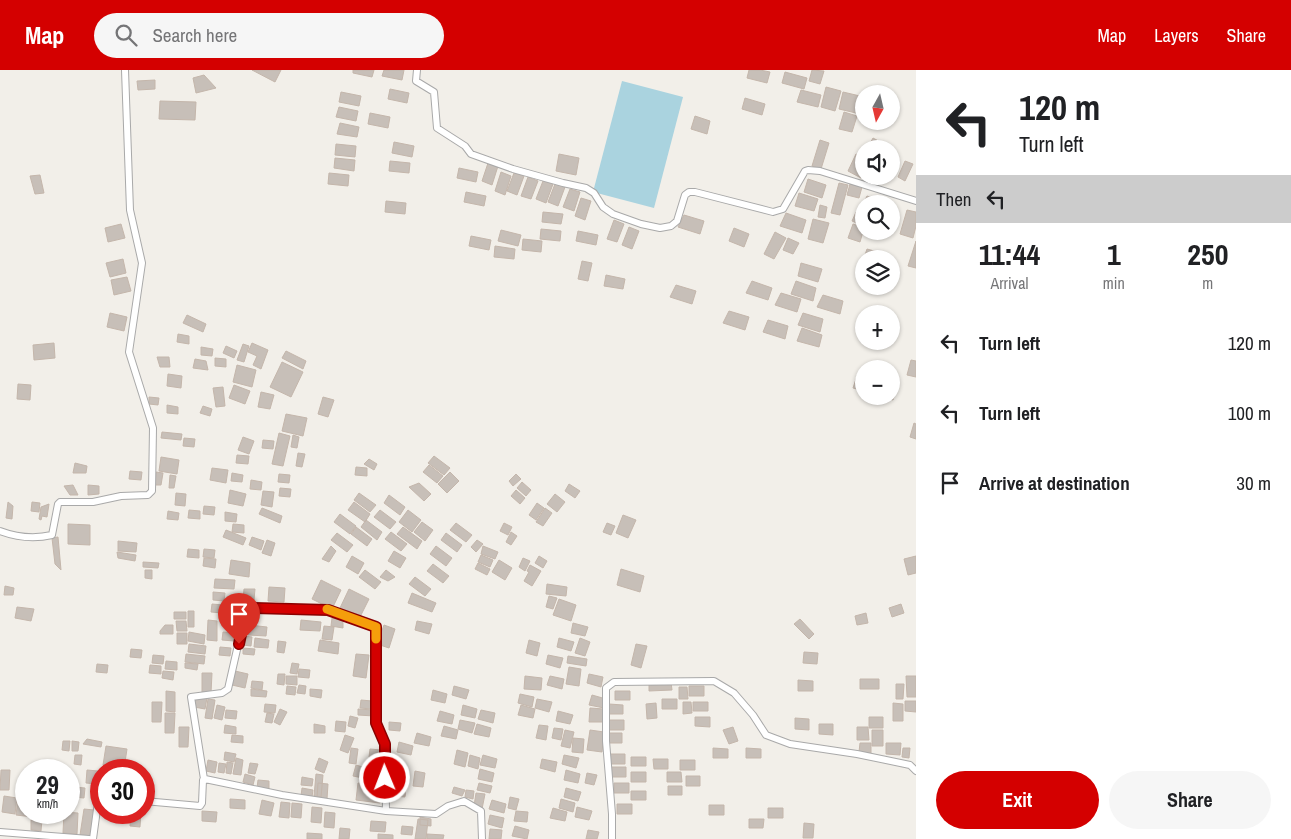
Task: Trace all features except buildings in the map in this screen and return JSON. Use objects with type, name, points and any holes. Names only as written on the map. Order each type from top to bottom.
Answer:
[{"type":"street","points":[[0,531],[38,538],[52,535],[60,502],[93,502],[121,496],[148,495],[152,491],[154,428],[129,352],[142,263],[130,210],[124,70]]},
{"type":"street","points":[[417,70],[416,81],[434,92],[437,128],[465,146],[471,154],[522,171],[586,188],[594,193],[603,207],[613,214],[641,224],[660,228],[671,226],[677,221],[685,194],[689,192],[773,212],[780,211],[808,170],[820,171],[916,201]]},
{"type":"street","points":[[155,802],[200,806],[202,803],[204,779],[192,697],[222,693],[228,690],[246,610],[251,608],[328,610],[376,627],[376,723],[385,744],[386,811]]},
{"type":"street","points":[[612,839],[612,814],[606,741],[606,688],[614,682],[714,681],[734,694],[766,735],[790,744],[858,754],[910,765],[916,771]]},
{"type":"street","points":[[204,779],[282,795],[386,811],[436,814],[448,806],[464,801],[481,811],[482,839]]},
{"type":"street","points":[[0,832],[91,839],[94,824]]},
{"type":"water","points":[[622,81],[683,97],[654,208],[593,192]]},
{"type":"slow traffic","points":[[327,609],[376,627],[376,639]]},
{"type":"route","points":[[239,644],[246,610],[251,608],[328,610],[376,627],[376,723],[385,744],[385,778]]}]
